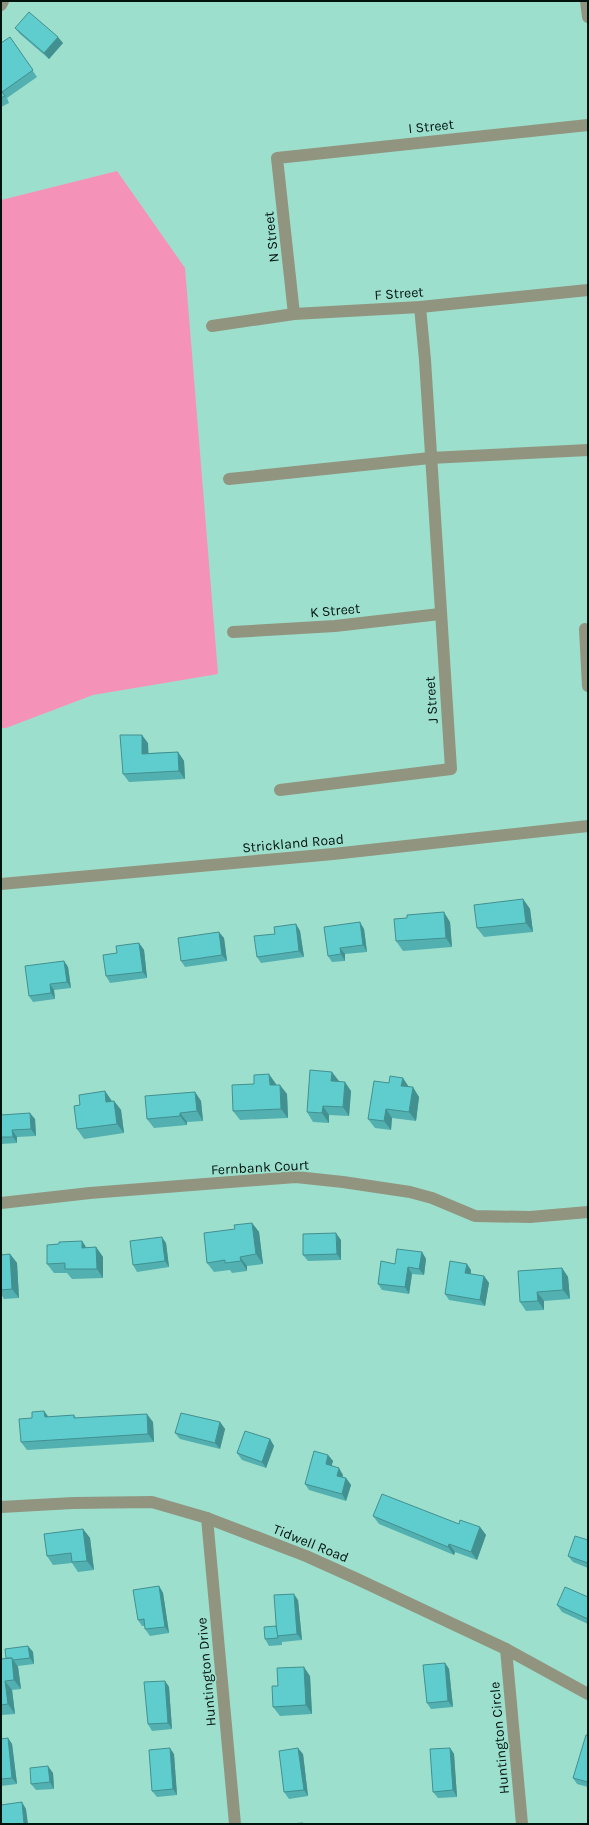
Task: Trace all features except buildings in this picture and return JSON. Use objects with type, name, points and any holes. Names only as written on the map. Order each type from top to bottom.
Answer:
[{"type":"street","points":[[1,5],[3,1]]},
{"type":"street","points":[[586,1],[588,18]]},
{"type":"street","name":"I Street","points":[[277,158],[588,125]]},
{"type":"street","name":"N Street","points":[[277,158],[294,314]]},
{"type":"street","name":"F Street","points":[[212,326],[294,314],[420,307],[588,290]]},
{"type":"street","points":[[420,307],[425,360],[430,458]]},
{"type":"street","points":[[229,479],[430,458],[588,450]]},
{"type":"street","name":"J Street","points":[[280,790],[450,769],[430,458]]},
{"type":"street","name":"K Street","points":[[233,632],[335,626],[440,614]]},
{"type":"street","points":[[585,630],[588,686]]},
{"type":"street","name":"Strickland Road","points":[[1,884],[333,854],[588,826]]},
{"type":"street","name":"Fernbank Court","points":[[1,1203],[90,1193],[296,1177],[410,1192],[432,1198],[475,1216],[530,1217],[588,1212]]},
{"type":"street","name":"Tidwell Road","points":[[1,1507],[73,1503],[152,1502],[207,1518],[306,1556],[506,1649],[588,1694]]},
{"type":"street","name":"Huntington Drive","points":[[207,1518],[236,1824]]},
{"type":"street","name":"Huntington Circle","points":[[506,1649],[522,1824]]},
{"type":"shaded area","points":[[117,171],[185,268],[218,674],[93,695],[6,728],[1,728],[1,200]]}]
